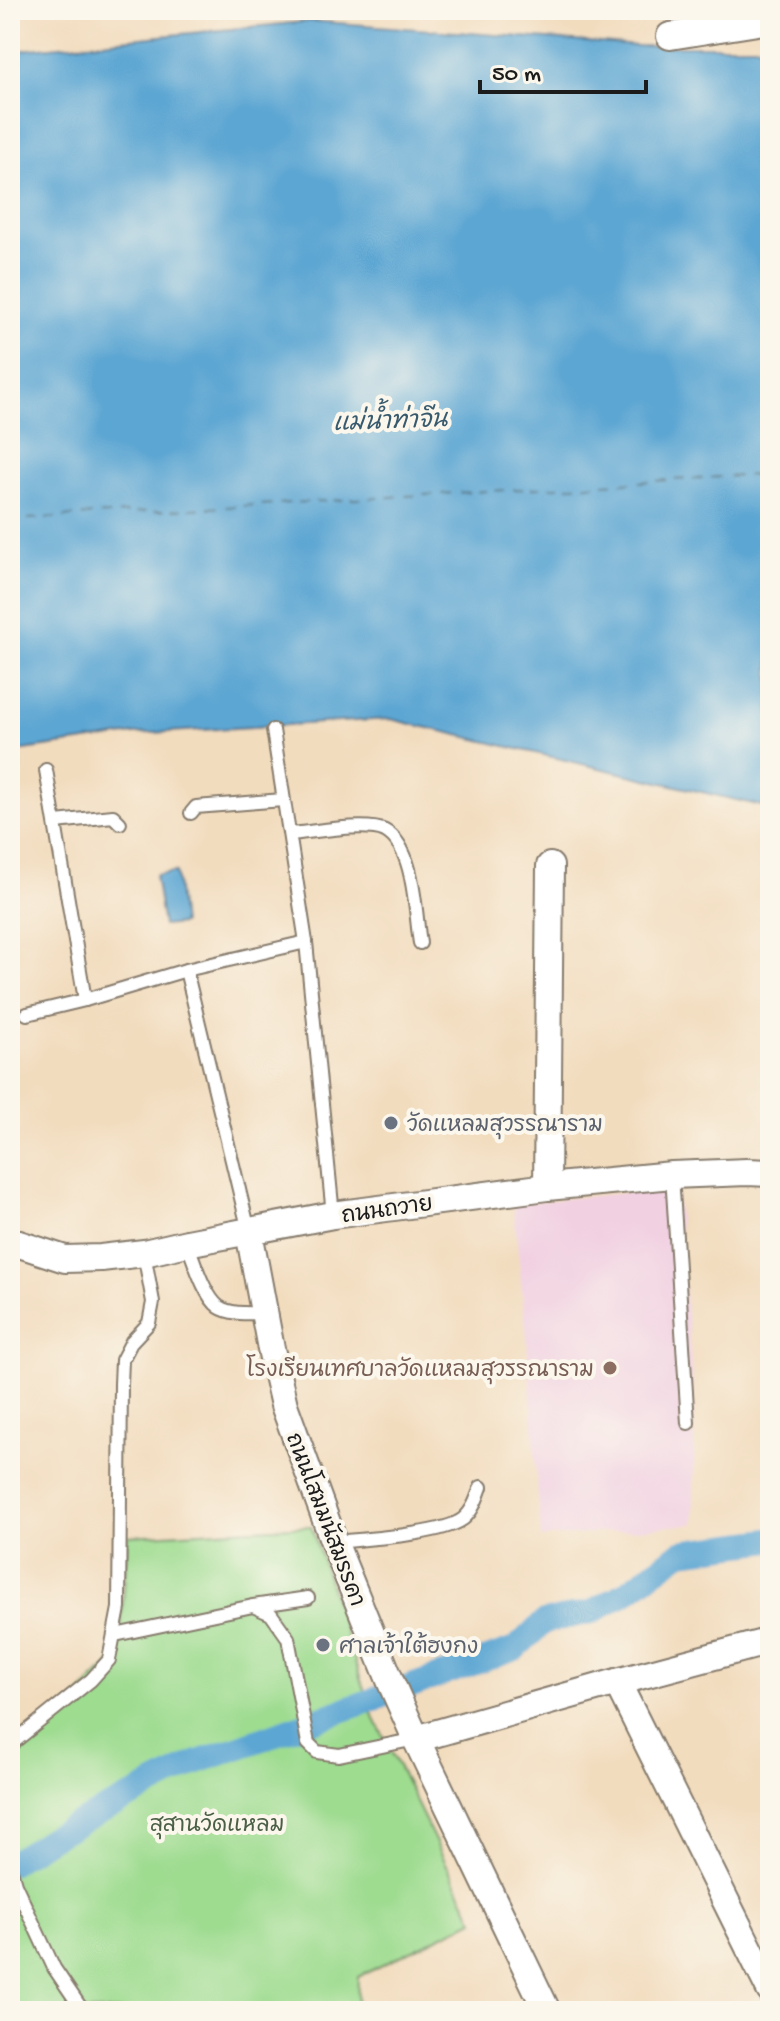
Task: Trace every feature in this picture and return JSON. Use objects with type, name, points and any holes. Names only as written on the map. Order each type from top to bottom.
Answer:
[{"type":"street","points":[[670,36],[770,20]]},
{"type":"street","points":[[547,1187],[550,866]]},
{"type":"street","name":"ถนนถวาย","points":[[11,1245],[65,1259],[101,1258],[144,1253],[333,1215],[547,1187],[672,1175],[770,1173]]},
{"type":"street","name":"ถนนโสมมนัสมรรคา","points":[[249,1232],[284,1405],[334,1542],[395,1693],[547,2011]]},
{"type":"street","points":[[416,1739],[770,1641]]},
{"type":"street","points":[[617,1682],[770,1990]]},
{"type":"lane","points":[[273,730],[306,942],[333,1215]]},
{"type":"lane","points":[[46,770],[85,1000]]},
{"type":"lane","points":[[191,813],[196,807],[283,800]]},
{"type":"lane","points":[[56,822],[113,816],[120,823]]},
{"type":"lane","points":[[291,834],[361,827],[384,830],[399,843],[409,867],[420,943]]},
{"type":"lane","points":[[27,1014],[186,970],[306,942]]},
{"type":"lane","points":[[186,970],[249,1232]]},
{"type":"lane","points":[[672,1175],[688,1423]]},
{"type":"lane","points":[[187,1243],[208,1294],[219,1307],[236,1313],[265,1313]]},
{"type":"lane","points":[[10,1745],[91,1680],[109,1660],[119,1608],[122,1360],[132,1341],[149,1323],[153,1302],[144,1253]]},
{"type":"lane","points":[[334,1542],[437,1530],[462,1520],[475,1504],[481,1487]]},
{"type":"lane","points":[[115,1635],[253,1606],[308,1598]]},
{"type":"lane","points":[[253,1606],[271,1614],[288,1638],[306,1736],[317,1752],[339,1755],[416,1739]]},
{"type":"lane","points":[[10,1868],[54,1968],[83,2011]]},
{"type":"shaded area","name":"โรงเรียนเทศบาลวัดแหลมสุวรรณาราม","points":[[676,1188],[694,1397],[694,1524],[541,1538],[527,1338],[513,1204]]},
{"type":"green space","name":"สุสานวัดแหลม","points":[[311,1526],[371,1711],[474,1920],[358,1977],[357,2011],[10,2011],[10,1741],[62,1712],[119,1654],[128,1536]]},
{"type":"water","name":"แม่น้ำท่าจีน","points":[[312,21],[639,46],[770,46],[770,808],[390,719],[134,734],[10,752],[10,53]]},
{"type":"water","points":[[176,872],[182,924],[163,926],[155,875]]},
{"type":"waterway","points":[[10,1864],[54,1836],[198,1762],[515,1649],[544,1622],[592,1612],[627,1592],[681,1552],[770,1540]]},
{"type":"ferry route","points":[[10,520],[770,474]]},
{"type":"place","name":"วัดแหลมสุวรรณาราม","points":[[391,1123]]},
{"type":"place","name":"โรงเรียนเทศบาลวัดแหลมสุวรรณาราม","points":[[610,1368]]},
{"type":"place","name":"ศาลเจ้าใต้ฮงกง","points":[[323,1645]]}]
